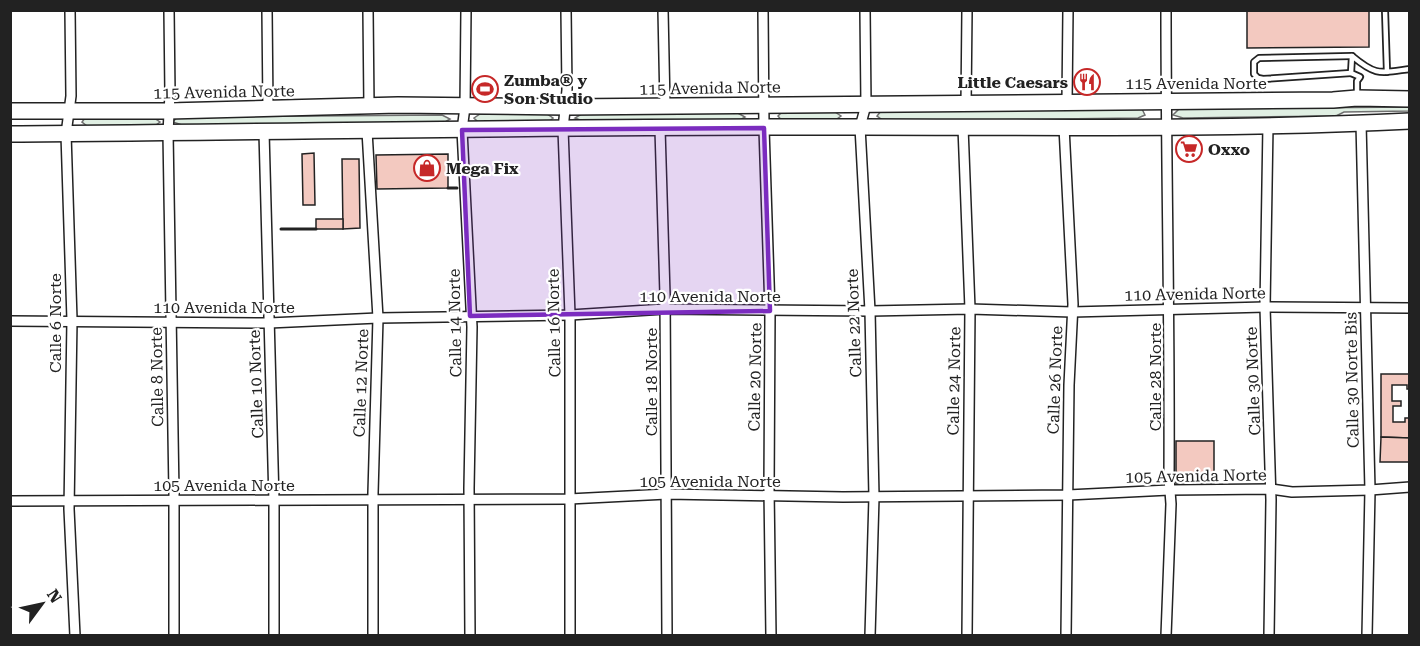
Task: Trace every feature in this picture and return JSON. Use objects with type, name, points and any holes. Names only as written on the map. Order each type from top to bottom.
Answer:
[{"type":"main road","name":"115 Avenida Norte","points":[[10,111],[168,111],[398,105],[465,107],[498,105],[567,107],[966,105],[1410,99]]},
{"type":"main road","points":[[10,134],[860,126],[1166,126],[1410,121]]},
{"type":"street","name":"Calle 6 Norte","points":[[70,10],[71,96],[66,134],[72,320],[69,500],[75,636]]},
{"type":"street","name":"Calle 8 Norte","points":[[169,10],[168,133],[174,636]]},
{"type":"street","points":[[267,10],[268,109]]},
{"type":"street","points":[[368,10],[369,107]]},
{"type":"street","name":"Calle 14 Norte","points":[[466,10],[465,107],[462,130],[471,316],[470,636]]},
{"type":"street","name":"Calle 16 Norte","points":[[566,10],[567,107],[563,129],[570,315],[570,636]]},
{"type":"street","points":[[663,10],[665,106]]},
{"type":"street","name":"Calle 20 Norte","points":[[763,10],[770,311],[771,636]]},
{"type":"street","name":"Calle 22 Norte","points":[[865,10],[866,105],[860,126],[870,311],[873,496],[870,636]]},
{"type":"street","points":[[966,105],[967,10]]},
{"type":"street","points":[[1067,102],[1068,10]]},
{"type":"street","name":"Calle 28 Norte","points":[[1166,10],[1171,504],[1166,636]]},
{"type":"street","name":"Calle 30 Norte Bis","points":[[1361,123],[1370,490],[1366,636]]},
{"type":"street","name":"Calle 30 Norte","points":[[1268,125],[1265,307],[1271,489],[1269,636]]},
{"type":"street","name":"Calle 26 Norte","points":[[1064,126],[1072,312],[1066,636]]},
{"type":"street","name":"Calle 24 Norte","points":[[963,127],[970,309],[968,636]]},
{"type":"street","name":"Calle 18 Norte","points":[[660,129],[665,309],[667,636]]},
{"type":"street","name":"Calle 12 Norte","points":[[367,131],[378,318],[372,500],[373,636]]},
{"type":"street","name":"Calle 10 Norte","points":[[264,132],[274,501],[274,636]]},
{"type":"street","name":"110 Avenida Norte","points":[[10,321],[269,323],[378,318],[570,315],[665,309],[870,311],[970,309],[1072,312],[1265,307],[1410,308]]},
{"type":"street","name":"105 Avenida Norte","points":[[10,501],[570,499],[667,494],[1068,495],[1170,490],[1271,489],[1292,492],[1410,487]]},
{"type":"lane","points":[[1385,10],[1387,72]]},
{"type":"lane","points":[[1351,73],[1352,56]]},
{"type":"lane","points":[[1357,98],[1357,81],[1360,77],[1351,73],[1258,78],[1254,74],[1254,62],[1258,58],[1352,56],[1370,71],[1387,72],[1410,69]]},
{"type":"highlighted area","points":[[764,128],[770,311],[470,316],[462,130]]},
{"type":"green space","points":[[1410,107],[1409,111],[1344,112],[1336,116],[1183,118],[1173,115],[1179,109]]},
{"type":"green space","points":[[1142,109],[1145,115],[1138,118],[884,121],[877,116],[881,111]]},
{"type":"green space","points":[[736,112],[745,117],[737,122],[585,122],[575,118],[583,113]]},
{"type":"green space","points":[[835,112],[841,116],[834,121],[783,122],[778,116],[781,113]]},
{"type":"green space","points":[[480,114],[547,114],[553,118],[547,123],[479,123],[474,118]]},
{"type":"green space","points":[[442,115],[450,119],[442,124],[182,125],[173,122],[177,117]]},
{"type":"green space","points":[[85,118],[154,118],[160,122],[156,125],[87,126],[82,122]]},
{"type":"building","points":[[1247,10],[1369,10],[1369,47],[1247,48]]},
{"type":"building","points":[[314,153],[315,205],[303,205],[302,154]]},
{"type":"building","points":[[448,154],[448,188],[377,189],[376,155]]},
{"type":"building","points":[[342,159],[359,159],[360,228],[343,229]]},
{"type":"building","points":[[316,219],[343,219],[343,229],[316,229]]},
{"type":"building","points":[[1381,374],[1410,374],[1410,389],[1407,389],[1407,385],[1392,385],[1392,401],[1401,401],[1401,406],[1393,406],[1393,422],[1405,422],[1405,418],[1410,418],[1410,438],[1381,437]]},
{"type":"building","points":[[1381,437],[1410,438],[1410,462],[1380,462]]},
{"type":"building","points":[[1176,441],[1214,441],[1214,483],[1176,483]]},
{"type":"wall","points":[[448,188],[457,188]]},
{"type":"wall","points":[[281,229],[316,229]]},
{"type":"place","name":"Little Caesars","points":[[1087,82]]},
{"type":"place","name":"Zumba® y Son Studio","points":[[485,89]]},
{"type":"place","name":"Oxxo","points":[[1189,149]]},
{"type":"place","name":"Mega Fix","points":[[427,168]]}]
